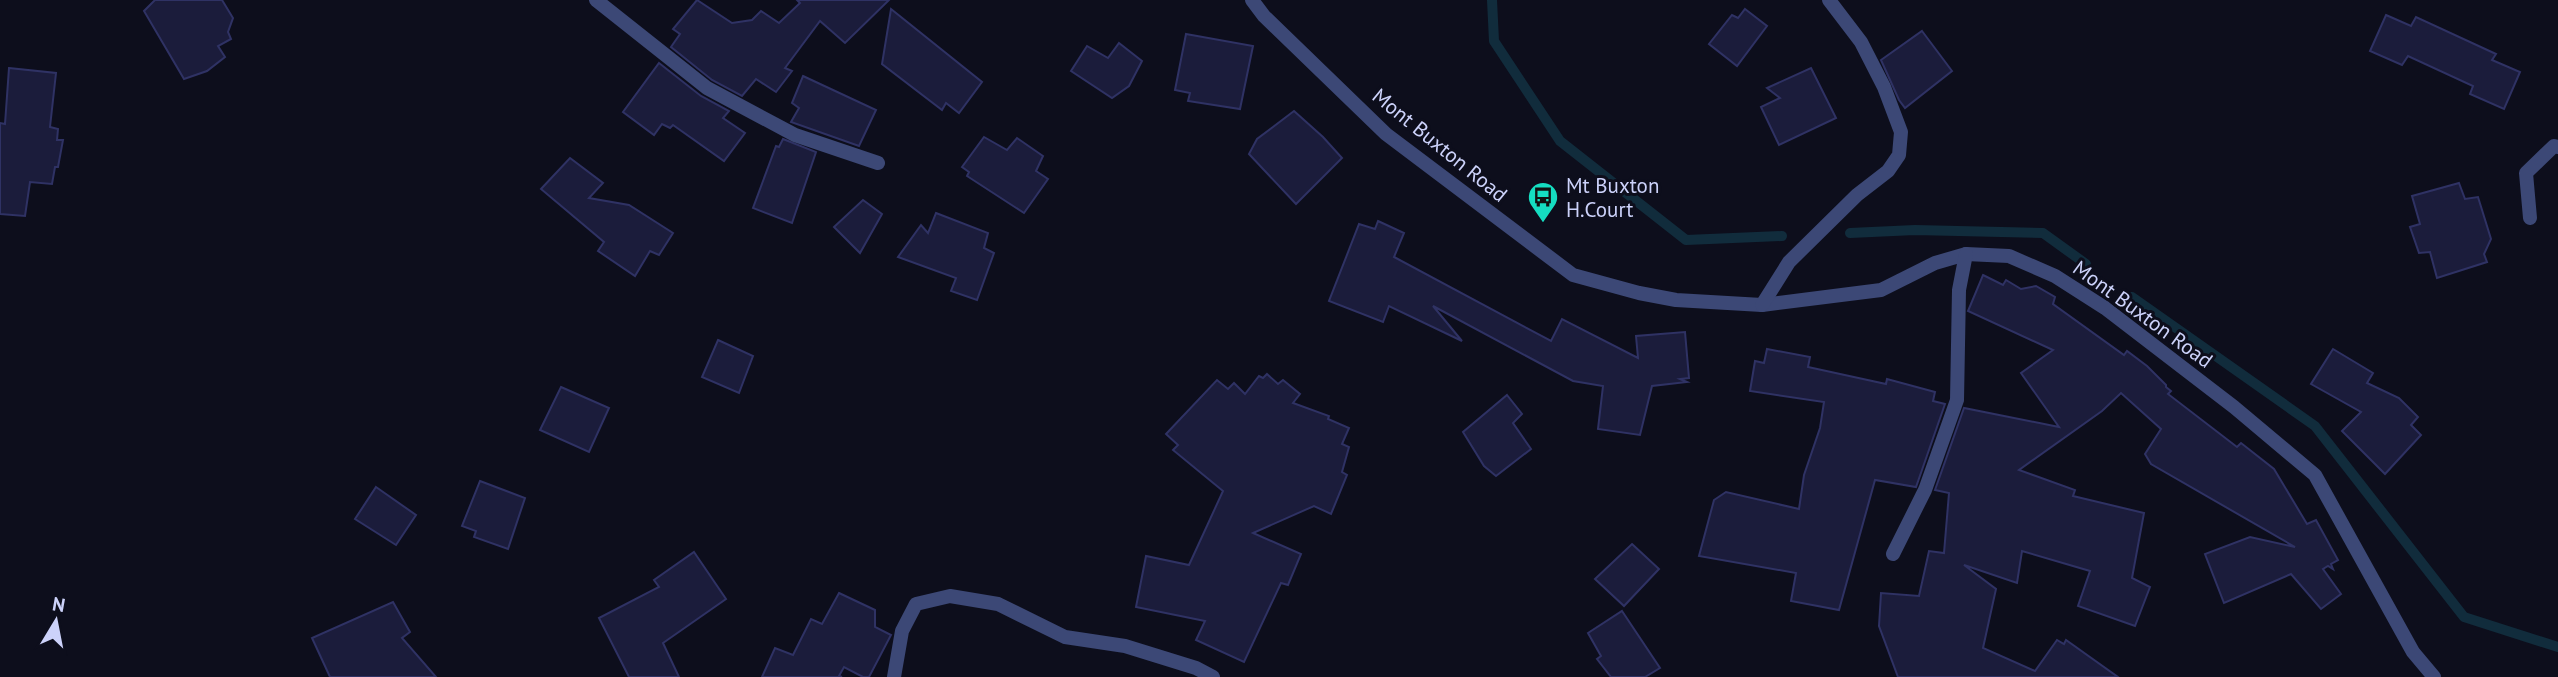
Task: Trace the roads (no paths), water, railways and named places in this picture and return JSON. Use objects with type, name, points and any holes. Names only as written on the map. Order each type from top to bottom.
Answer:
[{"type":"street","points":[[596,0],[707,88],[795,135],[878,163]]},
{"type":"street","name":"Mont Buxton Road","points":[[1252,0],[1264,16],[1385,134],[1573,275],[1676,300],[1762,305],[1881,290],[1935,264],[1966,254],[2009,256],[2055,276],[2105,308],[2223,399],[2315,475],[2413,652],[2434,677]]},
{"type":"street","points":[[1762,305],[1789,262],[1857,195],[1888,171],[1899,155],[1901,132],[1884,88],[1861,42],[1829,0]]},
{"type":"street","points":[[2530,218],[2526,173],[2554,146],[2558,147]]},
{"type":"street","points":[[1893,554],[1925,490],[1957,400],[1959,289],[1966,254]]},
{"type":"street","points":[[894,677],[902,631],[916,604],[950,596],[998,604],[1065,637],[1125,646],[1196,668],[1213,677]]},
{"type":"waterway","points":[[1492,0],[1494,41],[1560,141],[1686,240],[1782,236]]},
{"type":"waterway","points":[[1850,233],[1915,230],[2043,233],[2086,264]]},
{"type":"waterway","points":[[2132,297],[2315,426],[2464,617],[2558,647]]},
{"type":"place","name":"Mt Buxton H.Court","points":[[1543,224]]}]
